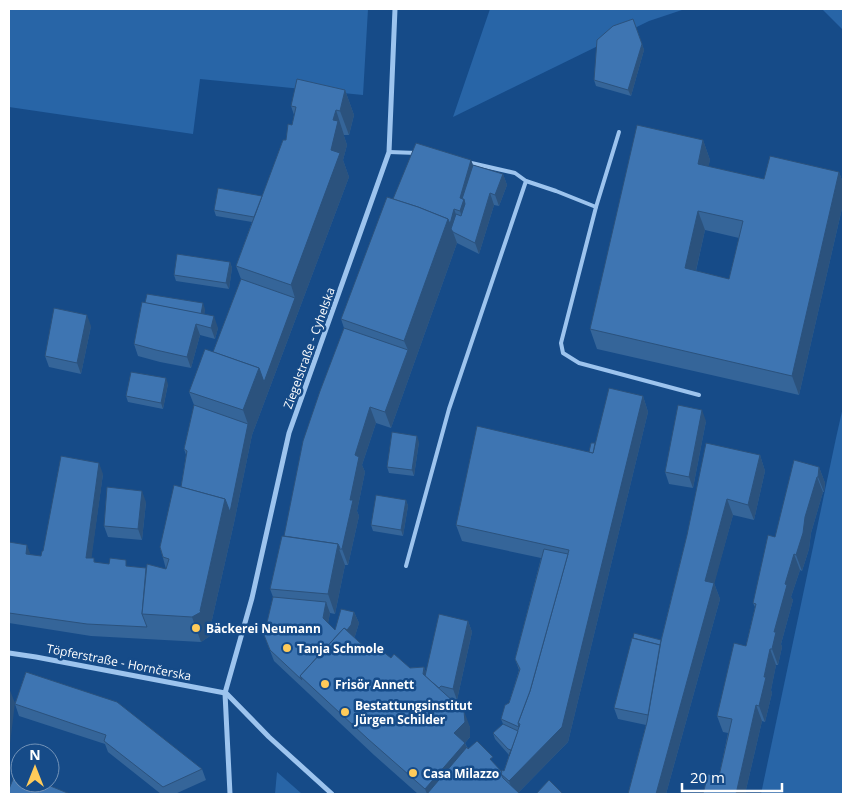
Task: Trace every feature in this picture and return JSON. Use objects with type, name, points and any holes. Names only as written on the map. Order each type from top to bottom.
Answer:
[{"type":"street","name":"Ziegelstraße - Cyhelska","points":[[230,794],[225,693],[252,598],[289,433],[389,152],[396,9]]},
{"type":"street","name":"Töpferstraße - Hornčerska","points":[[9,653],[225,693]]},
{"type":"street","points":[[225,693],[269,737],[332,794]]},
{"type":"lane","points":[[619,132],[596,207],[561,343],[563,353],[579,363],[699,395]]},
{"type":"lane","points":[[389,152],[424,153]]},
{"type":"lane","points":[[460,160],[515,173],[526,180],[596,207]]},
{"type":"lane","points":[[406,566],[449,409],[526,180]]},
{"type":"shaded area","points":[[9,9],[368,9],[363,95],[200,79],[193,134],[9,107]]},
{"type":"shaded area","points":[[490,9],[685,9],[649,21],[453,117]]},
{"type":"shaded area","points":[[822,9],[843,9],[843,30]]},
{"type":"shaded area","points":[[843,407],[843,794],[761,794],[836,438]]},
{"type":"shaded area","points":[[277,772],[302,794],[275,794]]},
{"type":"building","points":[[633,19],[642,44],[628,90],[594,80],[597,40],[613,26]]},
{"type":"building","points":[[297,79],[345,90],[340,111],[336,110],[333,120],[338,121],[331,150],[340,153],[291,285],[236,266],[283,140],[286,140],[288,124],[292,125],[296,107],[291,106]]},
{"type":"building","points":[[637,125],[703,140],[698,164],[764,179],[770,156],[839,172],[792,376],[590,329]],"holes":[[[698,211],[743,221],[729,279],[685,268]]]},
{"type":"building","points":[[416,143],[471,160],[460,198],[464,199],[460,211],[454,209],[450,224],[448,219],[393,199]]},
{"type":"building","points":[[473,165],[503,174],[495,195],[490,193],[475,243],[453,232],[451,229],[456,214],[461,216],[465,204],[464,199],[462,199]]},
{"type":"building","points":[[218,188],[262,196],[254,217],[214,210]]},
{"type":"building","points":[[387,197],[448,219],[404,341],[341,319]]},
{"type":"building","points":[[177,254],[230,262],[226,283],[174,275]]},
{"type":"building","points":[[241,279],[295,298],[264,382],[259,368],[213,352]]},
{"type":"building","points":[[147,294],[203,303],[201,314],[145,303]]},
{"type":"building","points":[[142,302],[214,316],[211,328],[196,324],[187,357],[134,344]]},
{"type":"building","points":[[54,308],[87,315],[77,363],[45,356]]},
{"type":"building","points":[[344,328],[408,350],[385,412],[370,407],[355,455],[359,457],[350,500],[353,500],[342,549],[339,549],[338,544],[284,536],[303,441]]},
{"type":"building","points":[[205,349],[259,368],[243,410],[189,392]]},
{"type":"building","points":[[131,372],[166,378],[161,403],[126,396]]},
{"type":"building","points":[[609,388],[643,396],[562,727],[509,781],[501,774],[502,770],[504,771],[520,724],[518,723],[530,691],[569,550],[456,525],[477,426],[593,453]]},
{"type":"building","points":[[194,405],[248,424],[230,512],[225,499],[181,487],[187,451],[184,449]]},
{"type":"building","points":[[678,405],[702,410],[689,477],[665,472]]},
{"type":"building","points":[[392,432],[417,436],[412,470],[387,467]]},
{"type":"building","points":[[591,443],[595,443],[593,453],[589,452]]},
{"type":"building","points":[[706,443],[760,455],[748,505],[727,499],[705,581],[714,583],[656,794],[628,794],[647,722],[661,641],[687,535]]},
{"type":"building","points":[[61,456],[99,463],[86,558],[94,558],[94,562],[109,564],[110,558],[126,560],[126,566],[146,568],[142,614],[147,627],[87,624],[9,613],[9,542],[27,545],[26,554],[41,556]]},
{"type":"building","points":[[794,460],[819,467],[818,477],[805,517],[803,533],[785,584],[787,585],[774,632],[776,632],[772,649],[770,649],[764,677],[766,677],[759,706],[756,705],[736,794],[703,794],[708,774],[719,776],[732,719],[717,716],[734,643],[746,646],[756,604],[753,603],[768,535],[775,537]]},
{"type":"building","points":[[174,485],[225,499],[201,612],[192,617],[142,614],[147,564],[166,569],[169,559],[163,557],[160,547]]},
{"type":"building","points":[[107,487],[142,491],[138,529],[104,526]]},
{"type":"building","points":[[376,495],[406,500],[401,530],[371,525]]},
{"type":"building","points":[[282,536],[338,544],[328,594],[270,589]]},
{"type":"building","points":[[544,549],[568,554],[530,691],[518,723],[519,727],[501,719],[505,705],[509,703],[520,669],[515,659]]},
{"type":"building","points":[[273,597],[326,602],[323,618],[335,630],[341,609],[354,612],[351,625],[347,630],[344,628],[300,676],[302,680],[270,650],[264,635]]},
{"type":"building","points":[[439,614],[468,621],[453,689],[441,686],[439,688],[425,676]]},
{"type":"building","points":[[344,628],[371,653],[377,647],[391,658],[394,654],[410,668],[424,667],[423,674],[464,711],[465,722],[454,733],[465,743],[425,789],[300,676]]},
{"type":"building","points":[[634,633],[661,640],[660,645],[633,638]]},
{"type":"building","points":[[632,638],[660,645],[648,715],[614,708]]},
{"type":"building","points":[[26,672],[117,702],[202,769],[163,787],[104,741],[106,735],[15,704]]},
{"type":"building","points":[[503,724],[518,731],[509,756],[511,750],[493,733]]},
{"type":"building","points":[[477,741],[493,757],[490,759],[502,772],[503,778],[520,794],[427,794],[467,747],[468,749]]},
{"type":"building","points":[[549,780],[563,794],[536,794]]},
{"type":"building","points":[[10,787],[10,793],[60,793],[60,790],[70,794],[9,794]]},
{"type":"place","name":"Bäckerei Neumann","points":[[196,628]]},
{"type":"place","name":"Tanja Schmole","points":[[287,648]]},
{"type":"place","name":"Frisör Annett","points":[[325,684]]},
{"type":"place","name":"Bestattungsinstitut Jürgen Schilder","points":[[345,712]]},
{"type":"place","name":"Casa Milazzo","points":[[413,773]]}]
